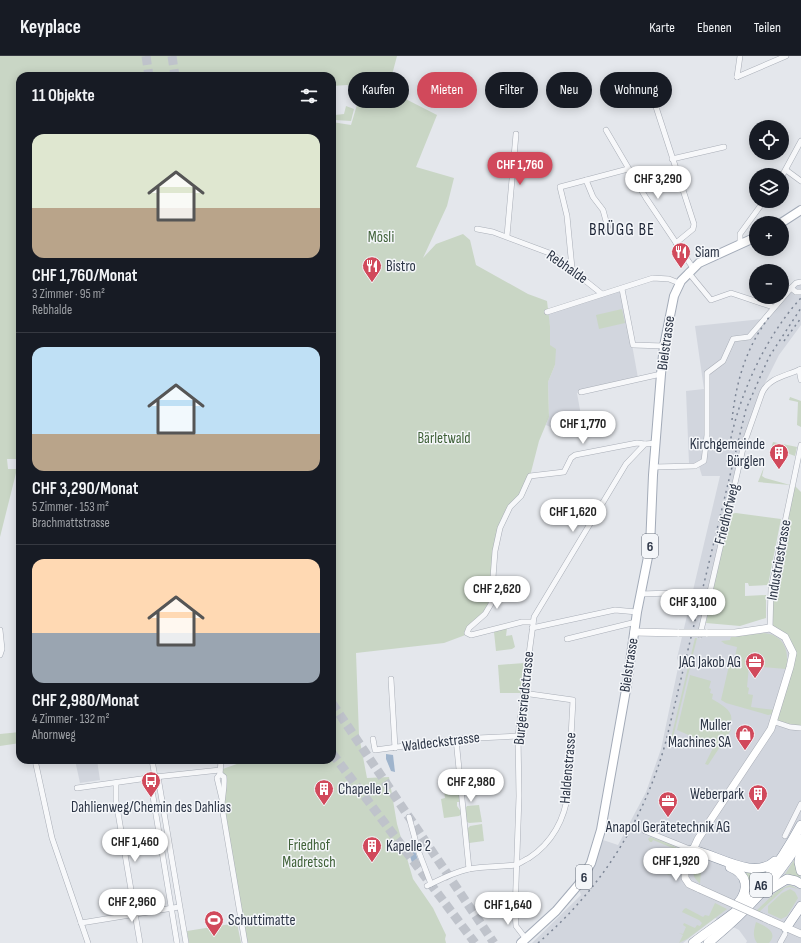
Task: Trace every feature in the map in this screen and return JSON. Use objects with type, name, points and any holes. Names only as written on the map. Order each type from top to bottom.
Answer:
[{"type":"highway","name":"A6","points":[[693,943],[735,912],[759,887],[789,846],[801,825]]},
{"type":"highway","name":"A6","points":[[708,943],[751,905],[779,872],[801,839]]},
{"type":"highway","points":[[692,850],[706,853],[745,868],[756,870],[768,866],[789,846]]},
{"type":"highway","points":[[801,848],[799,862],[801,871]]},
{"type":"highway","points":[[692,850],[734,869],[744,879],[746,886],[744,895],[726,918]]},
{"type":"highway","points":[[751,905],[783,880],[792,879],[801,884]]},
{"type":"highway","points":[[787,931],[800,910]]},
{"type":"main road","points":[[789,218],[801,210]]},
{"type":"main road","name":"Bielstrasse","points":[[524,941],[570,896],[591,863],[604,816],[637,612],[650,547],[661,374],[664,346],[672,304],[679,284],[691,270],[712,256],[749,240]]},
{"type":"main road","points":[[634,632],[703,634],[736,633],[770,628],[785,637],[792,653],[790,667],[775,722],[692,850],[685,867],[685,878],[697,888],[787,931],[801,934]]},
{"type":"street","points":[[740,56],[737,77],[786,56]]},
{"type":"street","points":[[656,108],[695,226],[676,243]]},
{"type":"street","points":[[606,130],[628,169],[711,300],[731,293],[773,308]]},
{"type":"street","points":[[506,236],[516,134]]},
{"type":"street","points":[[787,168],[801,141]]},
{"type":"street","points":[[672,159],[724,147]]},
{"type":"street","points":[[572,268],[566,216],[560,187],[628,169]]},
{"type":"street","points":[[789,172],[801,181]]},
{"type":"street","points":[[586,180],[593,198],[603,210],[609,232]]},
{"type":"street","points":[[740,244],[740,234],[759,208]]},
{"type":"street","name":"Rebhalde","points":[[477,229],[506,236],[552,254],[572,268],[602,294]]},
{"type":"street","points":[[547,312],[653,278],[669,279],[679,284]]},
{"type":"street","points":[[654,467],[696,466],[704,461],[707,435],[707,373],[723,361],[733,339],[749,338],[791,288],[796,283],[801,282]]},
{"type":"street","points":[[791,288],[796,292],[801,292]]},
{"type":"street","points":[[622,289],[633,345],[664,346]]},
{"type":"street","points":[[800,370],[801,380]]},
{"type":"street","name":"Friedhofweg","points":[[703,634],[727,513],[746,436],[768,384],[800,370]]},
{"type":"street","points":[[581,392],[661,374]]},
{"type":"street","points":[[637,612],[615,610],[532,625],[522,622],[471,635],[467,633],[470,628],[485,614],[491,604],[495,551],[500,528],[510,507],[521,496],[530,476],[564,472],[571,458],[575,455],[636,443],[656,443]]},
{"type":"street","name":"Burgersriedstrasse","points":[[524,941],[515,920],[518,736],[532,625],[536,611],[602,501],[626,464],[645,444]]},
{"type":"street","name":"Industriestrasse","points":[[770,628],[771,589],[801,445]]},
{"type":"street","points":[[641,594],[671,593],[668,610]]},
{"type":"street","points":[[567,639],[636,622]]},
{"type":"street","points":[[0,630],[2,649],[0,655]]},
{"type":"street","points":[[391,679],[395,748]]},
{"type":"street","name":"Haldenstrasse","points":[[409,817],[429,884],[455,872],[469,869],[517,865],[534,855],[545,844],[552,836],[563,815],[568,792],[573,700],[523,693]]},
{"type":"street","points":[[775,722],[790,727],[801,728]]},
{"type":"street","name":"Waldeckstrasse","points":[[374,739],[374,750],[456,739],[518,736]]},
{"type":"street","points":[[456,739],[469,869]]},
{"type":"street","points":[[36,764],[52,838],[88,943]]},
{"type":"street","points":[[152,764],[177,943]]},
{"type":"street","points":[[221,764],[220,772],[224,777],[225,789],[222,799],[245,943]]},
{"type":"street","points":[[77,788],[154,777],[220,772]]},
{"type":"street","points":[[154,777],[186,943]]},
{"type":"street","points":[[116,783],[116,801],[140,943]]},
{"type":"street","points":[[785,836],[801,804]]},
{"type":"street","points":[[645,831],[692,850]]},
{"type":"street","points":[[81,923],[180,907]]},
{"type":"street","points":[[780,943],[787,931]]},
{"type":"shaded area","points":[[801,282],[801,325],[779,355],[762,389],[744,438],[726,512],[700,639],[706,633],[770,628],[788,642],[801,728],[801,943],[746,943],[747,941],[739,930],[715,918],[683,943],[532,943],[581,895],[579,889],[600,839],[618,845],[646,792],[661,749],[679,663],[677,658],[720,476],[702,476],[698,463],[689,463],[686,391],[704,389],[695,326],[762,319],[776,304],[789,304],[789,290]]},
{"type":"shaded area","points":[[622,289],[638,378],[577,393],[583,427],[562,432],[546,425],[549,416],[548,382],[555,365],[550,345],[550,326],[547,312]]},
{"type":"shaded area","points":[[76,764],[98,764],[100,780],[80,783]]},
{"type":"green space","points":[[0,56],[397,56],[393,72],[348,72],[348,85],[336,86],[336,72],[16,72],[16,459],[7,459],[8,469],[16,469],[0,537]]},
{"type":"green space","points":[[409,101],[417,105],[417,108],[423,108],[437,115],[416,167],[454,178],[447,206],[423,258],[436,244],[463,234],[470,240],[476,265],[528,294],[547,301],[550,326],[550,345],[556,349],[555,365],[548,382],[549,417],[539,441],[527,487],[510,507],[500,528],[491,604],[469,628],[468,634],[444,643],[356,653],[359,736],[367,778],[389,777],[397,824],[413,879],[433,908],[446,935],[446,943],[245,943],[222,807],[225,789],[220,770],[237,764],[336,764],[336,123],[351,125],[356,108],[409,108]]},
{"type":"green space","points":[[346,106],[354,109],[351,121],[336,120],[336,115],[344,114]]},
{"type":"green space","points":[[622,309],[625,323],[599,329],[596,315]]},
{"type":"green space","points":[[790,397],[801,401],[801,427],[797,425],[798,402],[789,400]]},
{"type":"green space","points":[[773,442],[797,447],[795,456],[784,452],[784,448],[774,447],[774,450],[769,455]]},
{"type":"green space","points":[[764,467],[762,476],[790,485],[758,482]]},
{"type":"green space","points":[[793,484],[801,492],[801,728],[775,722],[790,667],[791,646],[770,628],[770,599]]},
{"type":"green space","points":[[736,513],[781,519],[768,585],[749,586],[748,583],[745,583],[745,596],[766,595],[766,618],[740,626],[706,623],[728,514]]},
{"type":"green space","points":[[507,628],[506,636],[512,635],[515,647],[512,649],[496,651],[494,632]]},
{"type":"green space","points":[[764,633],[771,634],[781,641],[786,650],[787,656],[786,669],[749,666],[747,687],[749,688],[748,694],[753,695],[751,707],[775,710],[773,714],[768,715],[726,703],[721,700],[730,661],[734,662],[737,647],[725,644],[721,641],[730,640],[731,637]]},
{"type":"green space","points":[[695,638],[697,638],[670,750],[672,734]]},
{"type":"green space","points":[[524,663],[520,693],[500,693],[498,665]]},
{"type":"green space","points":[[690,675],[711,681],[709,688],[711,689],[710,693],[713,694],[712,699],[728,710],[731,718],[731,723],[728,728],[731,730],[708,765],[705,764],[714,746],[677,730]]},
{"type":"green space","points":[[16,732],[16,744],[0,746],[0,734]]},
{"type":"green space","points":[[452,779],[457,779],[460,802],[457,802],[457,806],[462,813],[459,816],[444,818],[441,799],[445,798],[443,784],[452,782]]},
{"type":"green space","points":[[479,805],[482,822],[469,823],[466,821],[465,809],[467,806]]},
{"type":"green space","points":[[482,824],[484,841],[469,843],[467,829],[470,826]]},
{"type":"green space","points":[[650,837],[668,843],[677,848],[673,866],[669,875],[643,864],[651,852],[671,859],[675,849],[653,840],[650,842],[648,839]]},
{"type":"green space","points":[[796,857],[797,869],[801,879],[793,876],[784,876]]},
{"type":"green space","points":[[697,866],[701,870],[700,884],[695,878],[694,874],[694,869]]},
{"type":"green space","points":[[739,869],[752,873],[764,872],[748,890]]},
{"type":"green space","points":[[790,885],[798,889],[790,887],[785,888],[759,912],[756,911],[778,890]]},
{"type":"green space","points":[[790,889],[795,892],[798,898],[787,916],[781,919],[768,913],[768,906],[782,893]]},
{"type":"green space","points":[[715,903],[727,909],[687,939],[679,943],[683,935],[679,933],[683,934],[686,927],[683,925],[684,923],[695,928],[697,925],[700,926],[702,923],[682,912],[684,909],[686,908],[703,917],[705,915],[709,916]]},
{"type":"green space","points":[[756,922],[770,930],[772,933],[772,939],[769,943],[757,943],[755,940],[754,930]]},
{"type":"green space","name":"Schuttimatte","points":[[237,923],[241,943],[189,943],[187,931]]},
{"type":"water","points":[[386,754],[393,755],[395,772],[391,771],[386,759]]},
{"type":"water","points":[[411,851],[415,851],[420,866],[417,869],[414,869],[409,853]]},
{"type":"tunnel","points":[[146,56],[148,72]]},
{"type":"tunnel","points":[[172,56],[174,72]]},
{"type":"tunnel","points":[[336,709],[494,943]]},
{"type":"tunnel","points":[[336,758],[475,943]]},
{"type":"railway","points":[[727,462],[730,441],[736,419],[752,375],[762,353],[774,333],[801,298]]},
{"type":"railway","points":[[538,943],[561,922],[600,876],[617,852],[646,799],[666,741],[746,409],[769,357],[801,308]]},
{"type":"railway","points":[[732,420],[739,379],[748,353],[754,340],[770,316]]},
{"type":"railway","points":[[784,341],[801,318]]},
{"type":"place","name":"Siam","points":[[681,269]]},
{"type":"place","name":"Bistro","points":[[372,283]]},
{"type":"place","name":"Kirchgemeinde Bürglen","points":[[779,470]]},
{"type":"place","name":"JAG Jakob AG","points":[[755,679]]},
{"type":"place","name":"Muller Machines SA","points":[[745,751]]},
{"type":"place","name":"Dahlienweg/Chemin des Dahlias","points":[[151,798]]},
{"type":"place","name":"Chapelle 1","points":[[324,806]]},
{"type":"place","name":"Weberpark","points":[[758,811]]},
{"type":"place","name":"Anapol Gerätetechnik AG","points":[[668,818]]},
{"type":"place","name":"Kapelle 2","points":[[372,863]]},
{"type":"place","name":"Schuttimatte","points":[[214,937]]},
{"type":"district","name":"BRÜGG BE","points":[[622,230]]},
{"type":"park label","name":"Mösli","points":[[381,237]]},
{"type":"park label","name":"Bärletwald","points":[[444,438]]},
{"type":"park label","name":"Friedhof Madretsch","points":[[309,854]]}]
